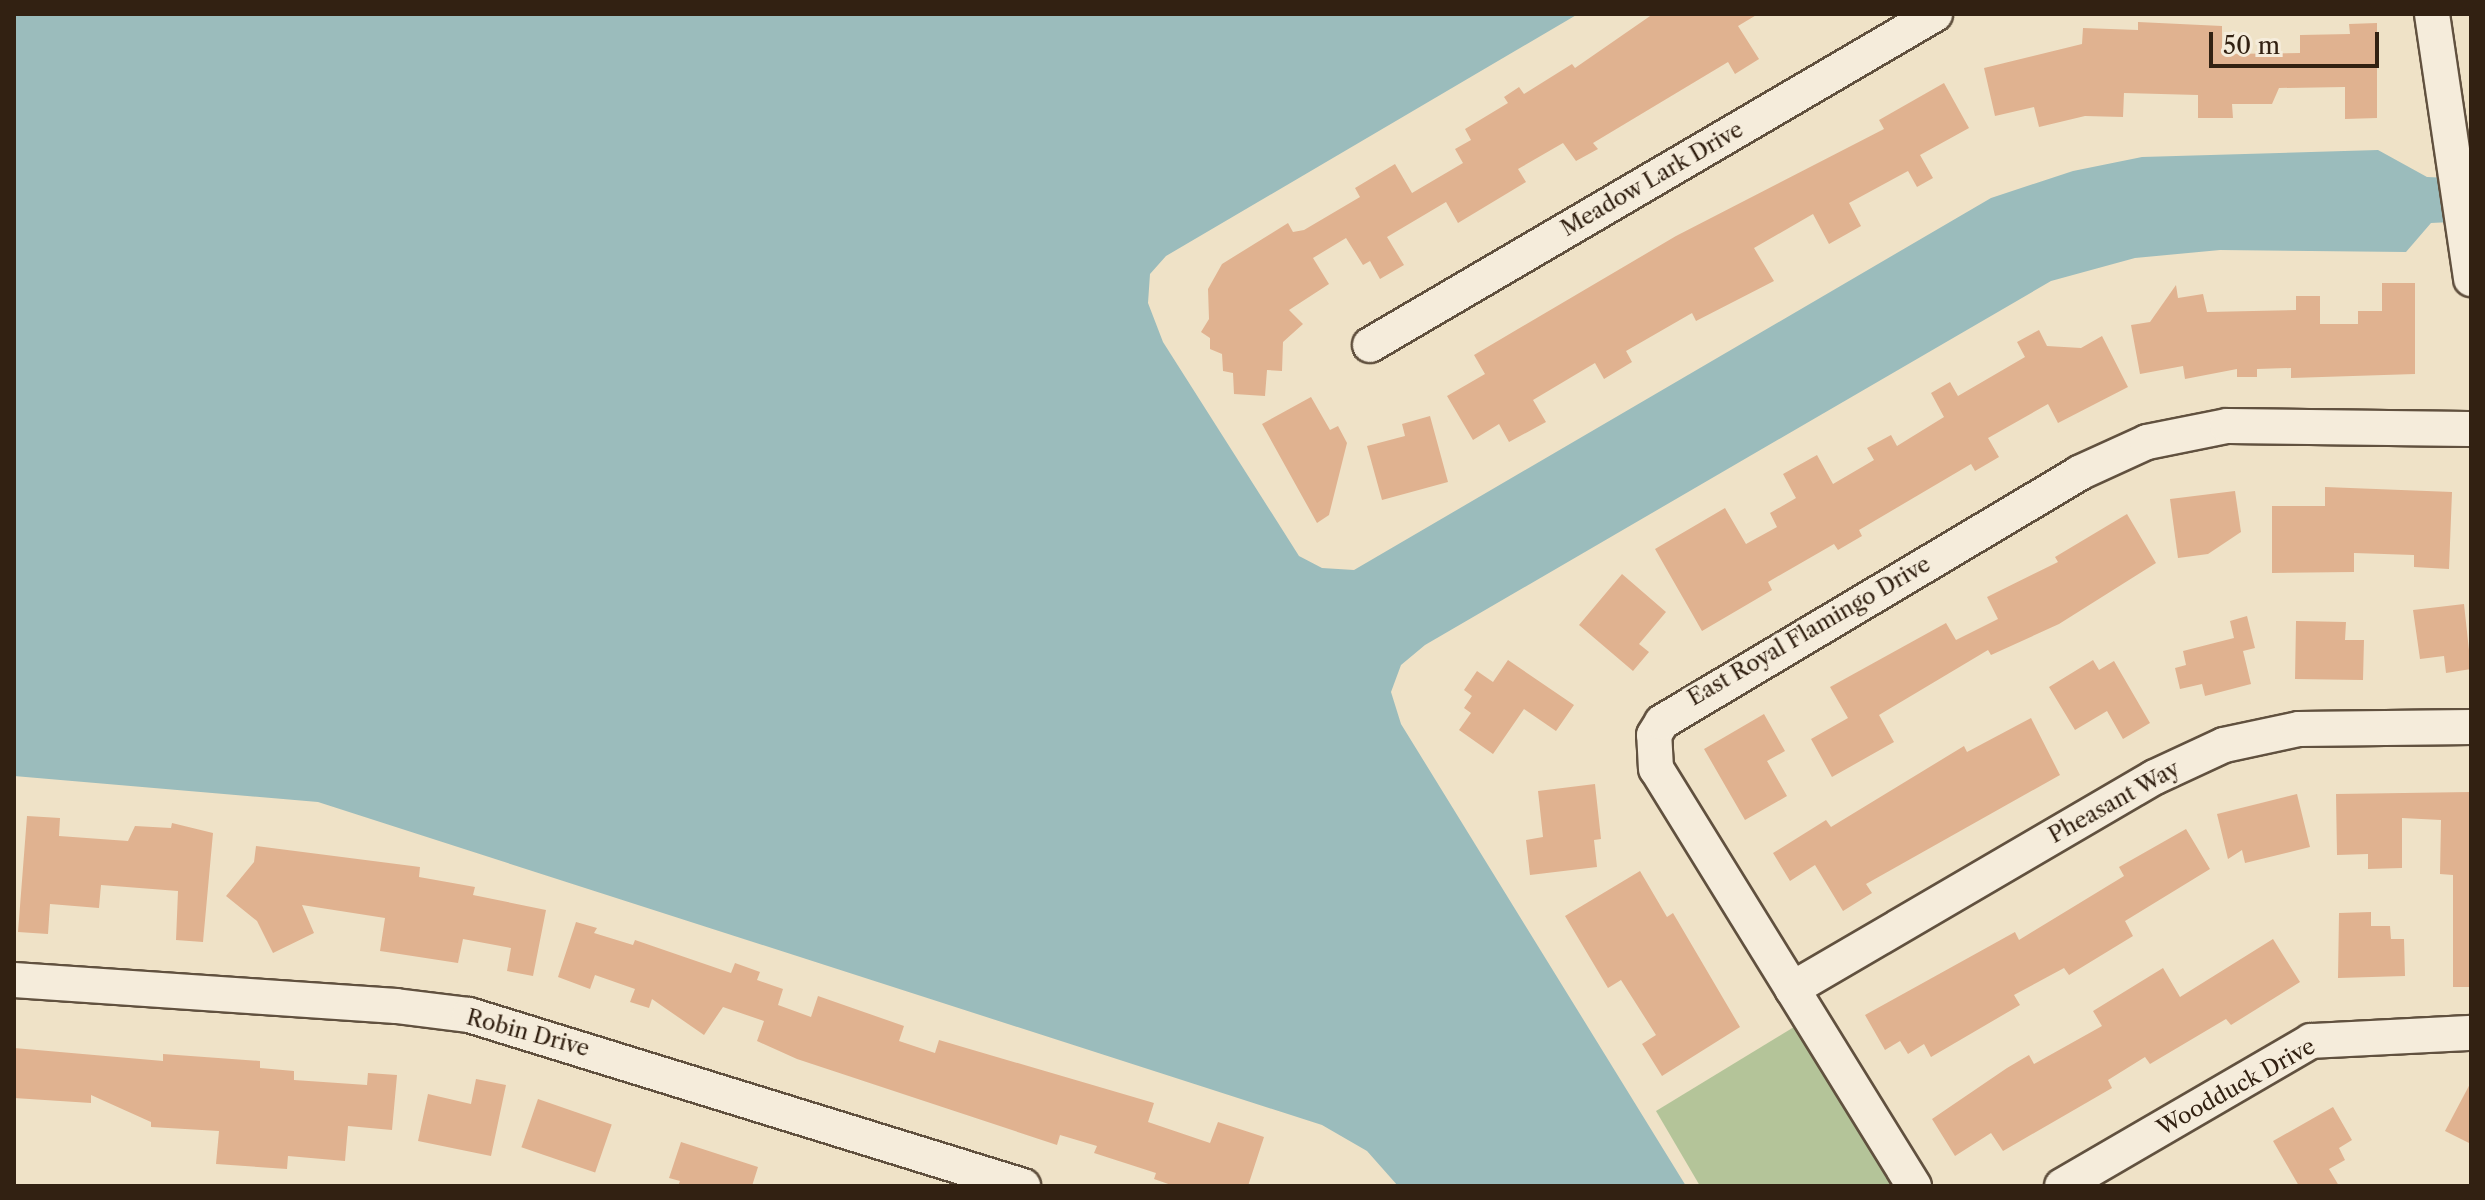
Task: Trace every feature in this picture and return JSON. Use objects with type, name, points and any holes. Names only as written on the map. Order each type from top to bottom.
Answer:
[{"type":"street","name":"Meadow Lark Drive","points":[[1370,345],[1935,14]]},
{"type":"street","points":[[2432,14],[2445,123],[2468,262]]},
{"type":"street","name":"East Royal Flamingo Drive","points":[[1914,1186],[1656,769],[1654,735],[1673,711],[2079,473],[2147,442],[2227,426],[2471,429]]},
{"type":"street","name":"Pheasant Way","points":[[1792,989],[2155,777],[2224,745],[2299,729],[2471,727]]},
{"type":"street","name":"Robin Drive","points":[[14,980],[469,1015],[1023,1186]]},
{"type":"street","name":"Woodduck Drive","points":[[2062,1186],[2311,1041],[2471,1033]]},
{"type":"green space","points":[[1812,1016],[1913,1186],[1700,1186],[1656,1111]]},
{"type":"water","points":[[14,14],[1578,14],[1166,256],[1150,274],[1148,303],[1163,342],[1299,556],[1322,568],[1354,570],[1991,198],[2073,171],[2142,157],[2378,150],[2427,177],[2471,179],[2471,221],[2431,223],[2406,252],[2220,250],[2135,258],[2051,281],[1425,645],[1401,665],[1391,692],[1401,724],[1686,1186],[1398,1186],[1367,1151],[1322,1125],[318,802],[14,776]]},
{"type":"building","points":[[1653,14],[1758,14],[1738,26],[1759,59],[1735,74],[1728,62],[1593,143],[1598,149],[1576,161],[1563,143],[1518,169],[1526,182],[1458,223],[1446,202],[1387,237],[1404,265],[1380,279],[1370,261],[1363,265],[1346,238],[1313,258],[1329,284],[1289,310],[1303,324],[1283,342],[1282,371],[1267,370],[1265,396],[1234,394],[1233,373],[1223,371],[1222,354],[1210,349],[1210,338],[1201,332],[1209,319],[1208,289],[1222,264],[1288,223],[1293,232],[1304,230],[1360,197],[1355,188],[1395,164],[1412,193],[1463,163],[1455,149],[1471,140],[1465,129],[1508,103],[1504,97],[1519,87],[1524,94],[1572,64],[1575,68]]},
{"type":"building","points":[[2138,22],[2222,26],[2222,54],[2300,53],[2300,35],[2350,34],[2349,24],[2377,23],[2377,118],[2345,119],[2345,87],[2279,88],[2272,104],[2232,104],[2233,118],[2198,118],[2198,95],[2124,93],[2123,117],[2085,116],[2039,127],[2034,107],[1995,116],[1984,68],[2082,44],[2083,28],[2138,30]]},
{"type":"building","points":[[1944,83],[1969,128],[1920,155],[1933,178],[1917,187],[1908,171],[1849,203],[1861,226],[1829,244],[1813,214],[1754,248],[1774,281],[1696,321],[1692,313],[1626,351],[1632,362],[1604,379],[1595,363],[1533,400],[1546,422],[1509,442],[1499,424],[1473,440],[1447,396],[1485,374],[1474,355],[1676,236],[1884,129],[1879,120]]},
{"type":"building","points":[[2382,283],[2415,283],[2415,374],[2291,378],[2291,368],[2257,369],[2257,377],[2237,377],[2237,369],[2185,379],[2183,366],[2140,374],[2131,325],[2150,322],[2176,285],[2178,298],[2203,294],[2207,312],[2296,310],[2296,296],[2320,296],[2320,324],[2358,324],[2358,311],[2382,311]]},
{"type":"building","points":[[2039,330],[2047,346],[2081,348],[2102,336],[2128,387],[2058,423],[2048,404],[1988,438],[1999,457],[1975,471],[1971,464],[1859,530],[1862,536],[1838,550],[1834,544],[1768,582],[1772,590],[1702,631],[1655,549],[1725,508],[1746,544],[1777,527],[1770,513],[1796,498],[1783,474],[1817,455],[1833,484],[1874,460],[1867,448],[1891,435],[1897,446],[1944,417],[1931,393],[1950,382],[1958,396],[2025,357],[2017,342]]},
{"type":"building","points":[[1311,397],[1330,430],[1338,426],[1347,443],[1329,515],[1317,523],[1262,424]]},
{"type":"building","points":[[1430,416],[1448,482],[1382,500],[1367,446],[1405,436],[1402,424]]},
{"type":"building","points":[[2325,487],[2452,492],[2449,569],[2414,567],[2414,555],[2354,553],[2354,572],[2272,573],[2272,506],[2325,506]]},
{"type":"building","points":[[2235,491],[2241,532],[2208,554],[2178,558],[2170,499]]},
{"type":"building","points":[[2127,514],[2156,563],[2059,624],[1991,655],[1988,650],[1879,715],[1894,742],[1832,777],[1811,739],[1848,718],[1830,687],[1946,623],[1956,640],[1998,619],[1987,597],[2058,562],[2055,557]]},
{"type":"building","points":[[1622,574],[1666,612],[1639,644],[1649,652],[1633,671],[1579,625]]},
{"type":"building","points":[[2464,604],[2471,669],[2446,673],[2444,656],[2420,659],[2413,610]]},
{"type":"building","points":[[2247,616],[2255,648],[2243,651],[2251,684],[2205,696],[2202,684],[2180,689],[2175,668],[2186,665],[2183,651],[2234,638],[2230,621]]},
{"type":"building","points":[[2296,621],[2346,622],[2345,640],[2364,640],[2363,680],[2295,679]]},
{"type":"building","points":[[1508,660],[1574,705],[1556,731],[1524,709],[1493,754],[1459,730],[1471,713],[1464,708],[1472,696],[1464,690],[1477,671],[1493,682]]},
{"type":"building","points":[[2093,660],[2099,670],[2114,661],[2150,723],[2123,739],[2107,711],[2075,730],[2049,687]]},
{"type":"building","points":[[1764,714],[1785,751],[1767,761],[1787,796],[1745,820],[1704,749]]},
{"type":"building","points":[[2031,718],[2060,775],[1866,884],[1872,893],[1843,911],[1815,865],[1790,881],[1773,853],[1826,820],[1831,827],[1964,746],[1967,752]]},
{"type":"building","points":[[1595,784],[1601,839],[1594,840],[1597,867],[1530,875],[1526,840],[1543,837],[1538,791]]},
{"type":"building","points":[[2471,792],[2471,987],[2453,987],[2453,875],[2440,874],[2441,820],[2402,818],[2402,868],[2368,869],[2368,854],[2337,855],[2336,794]]},
{"type":"building","points":[[2297,794],[2310,847],[2245,863],[2242,850],[2228,859],[2217,814]]},
{"type":"building","points":[[27,816],[60,818],[59,836],[128,841],[135,826],[171,828],[172,823],[213,833],[203,942],[176,940],[178,891],[101,885],[99,908],[50,904],[48,934],[18,932]]},
{"type":"building","points":[[2186,829],[2210,869],[2125,921],[2133,936],[2069,975],[2064,968],[2014,995],[2020,1005],[1931,1057],[1924,1044],[1908,1054],[1900,1041],[1885,1050],[1865,1015],[2015,932],[2019,940],[2124,876],[2119,867]]},
{"type":"building","points":[[256,846],[420,867],[419,877],[475,887],[473,895],[546,910],[533,976],[507,971],[511,948],[463,939],[458,963],[380,951],[385,918],[302,905],[314,933],[273,953],[257,921],[226,896],[254,862]]},
{"type":"building","points":[[1640,871],[1667,917],[1673,913],[1740,1027],[1662,1076],[1642,1044],[1656,1035],[1621,980],[1608,988],[1565,916]]},
{"type":"building","points":[[2371,912],[2371,926],[2390,926],[2391,939],[2404,939],[2405,976],[2338,978],[2339,913]]},
{"type":"building","points":[[576,922],[597,928],[594,933],[633,945],[635,940],[731,973],[735,963],[760,972],[757,980],[783,989],[778,1005],[811,1017],[818,996],[904,1026],[899,1041],[935,1053],[939,1040],[1154,1103],[1148,1122],[1210,1143],[1218,1122],[1264,1137],[1248,1186],[1174,1186],[1154,1179],[1156,1173],[1094,1153],[1097,1146],[1060,1135],[1057,1145],[797,1059],[757,1041],[764,1021],[723,1007],[704,1035],[652,999],[649,1008],[630,1002],[635,989],[595,975],[590,989],[558,977]]},
{"type":"building","points":[[2273,939],[2300,982],[2231,1025],[2226,1019],[2150,1064],[2145,1057],[2108,1080],[2112,1088],[2003,1151],[1991,1133],[1955,1156],[1932,1119],[2029,1055],[2034,1064],[2102,1026],[2093,1011],[2163,968],[2180,997]]},
{"type":"building","points":[[14,1048],[163,1061],[163,1054],[260,1061],[260,1068],[294,1071],[294,1080],[367,1085],[368,1073],[397,1075],[392,1130],[348,1126],[345,1161],[288,1156],[287,1169],[216,1164],[219,1131],[151,1127],[151,1122],[91,1095],[91,1103],[14,1098]]},
{"type":"building","points":[[476,1079],[506,1085],[491,1156],[418,1141],[428,1094],[471,1104]]},
{"type":"building","points":[[2471,1082],[2471,1144],[2445,1131]]},
{"type":"building","points":[[538,1099],[612,1124],[595,1173],[521,1147]]},
{"type":"building","points":[[2333,1107],[2352,1140],[2339,1148],[2345,1160],[2329,1169],[2339,1186],[2299,1186],[2273,1141]]},
{"type":"building","points":[[681,1142],[758,1167],[752,1186],[678,1186],[680,1181],[669,1178]]}]
